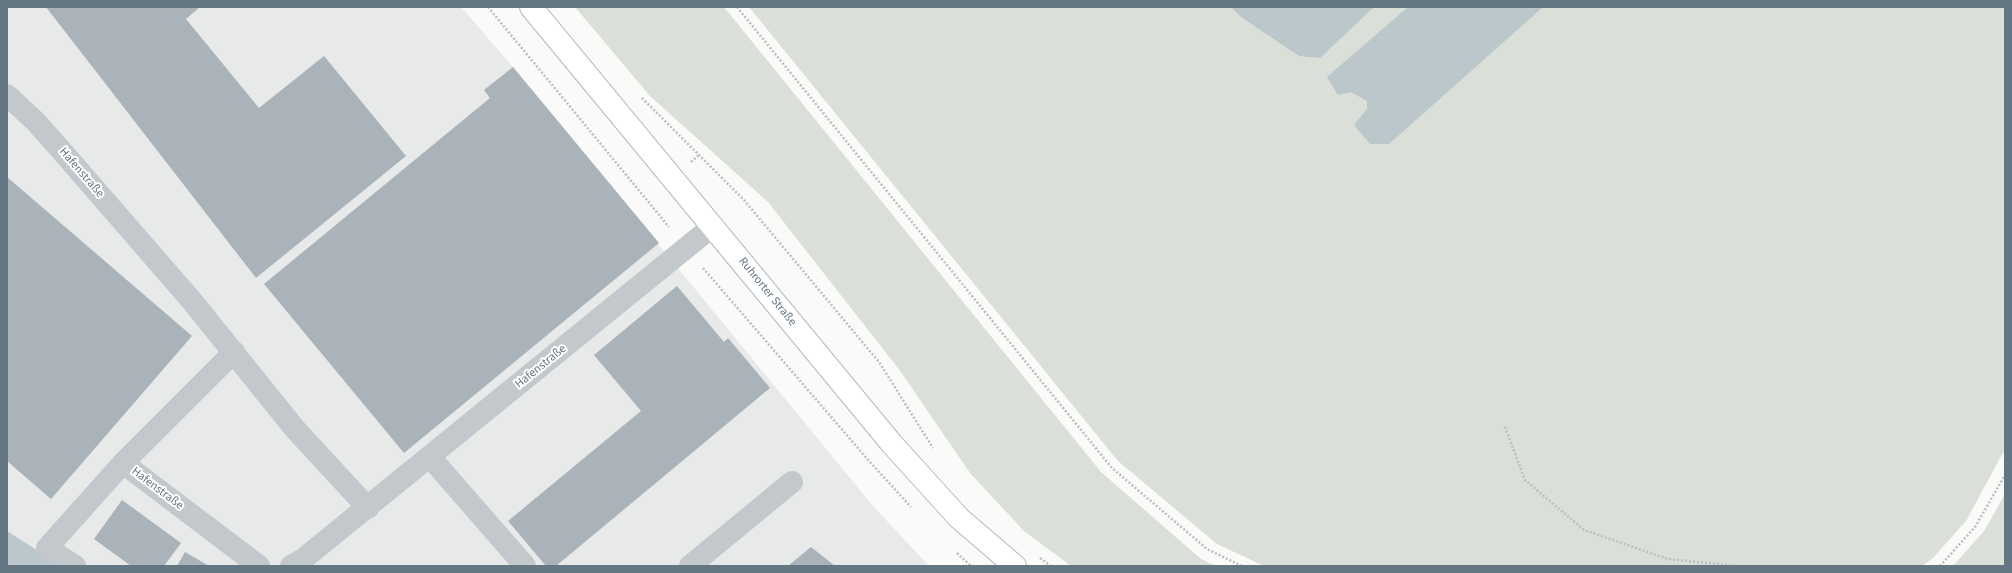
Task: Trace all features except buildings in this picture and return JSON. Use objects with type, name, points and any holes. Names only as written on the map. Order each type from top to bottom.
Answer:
[{"type":"main road","name":"Ruhrorter Straße","points":[[531,7],[892,444],[959,518],[1015,566]]},
{"type":"street","name":"Hafenstraße","points":[[7,95],[36,122],[192,301],[295,429],[368,508]]},
{"type":"street","name":"Hafenstraße","points":[[291,566],[302,560],[368,508],[687,249],[713,226]]},
{"type":"street","name":"Hafenstraße","points":[[234,352],[123,463],[259,566]]},
{"type":"street","points":[[430,457],[525,566]]},
{"type":"street","points":[[75,566],[47,548],[123,463]]},
{"type":"street","points":[[690,566],[792,482]]},
{"type":"path","points":[[488,7],[687,249],[869,461],[916,512]]},
{"type":"path","points":[[737,7],[1112,468],[1206,549],[1242,566]]},
{"type":"path","points":[[637,92],[744,200],[879,362],[934,450]]},
{"type":"path","points":[[1505,426],[1525,480],[1584,530],[1668,559],[1736,566]]},
{"type":"path","points":[[1940,566],[1975,526],[2005,475]]},
{"type":"path","points":[[954,550],[971,566]]},
{"type":"path","points":[[1039,557],[1051,566]]},
{"type":"shaded area","points":[[7,7],[461,7],[513,67],[873,506],[929,566],[62,566],[7,531]]},
{"type":"shaded area","points":[[575,7],[724,7],[1101,472],[1201,559],[1216,566],[1071,566],[1024,531],[970,473],[901,372],[768,202],[650,96]]},
{"type":"shaded area","points":[[749,7],[2005,7],[2005,449],[1966,521],[1933,558],[1922,566],[1264,566],[1217,544],[1118,461]]},
{"type":"shaded area","points":[[1231,7],[1374,7],[1320,58],[1299,56],[1241,17]]},
{"type":"shaded area","points":[[1408,7],[1543,7],[1389,144],[1370,144],[1354,125],[1367,109],[1367,101],[1351,92],[1338,95],[1327,77]]},
{"type":"shaded area","points":[[2005,494],[2005,566],[1953,566],[1984,531]]},
{"type":"shaded area","points":[[7,531],[62,566],[7,566]]}]
